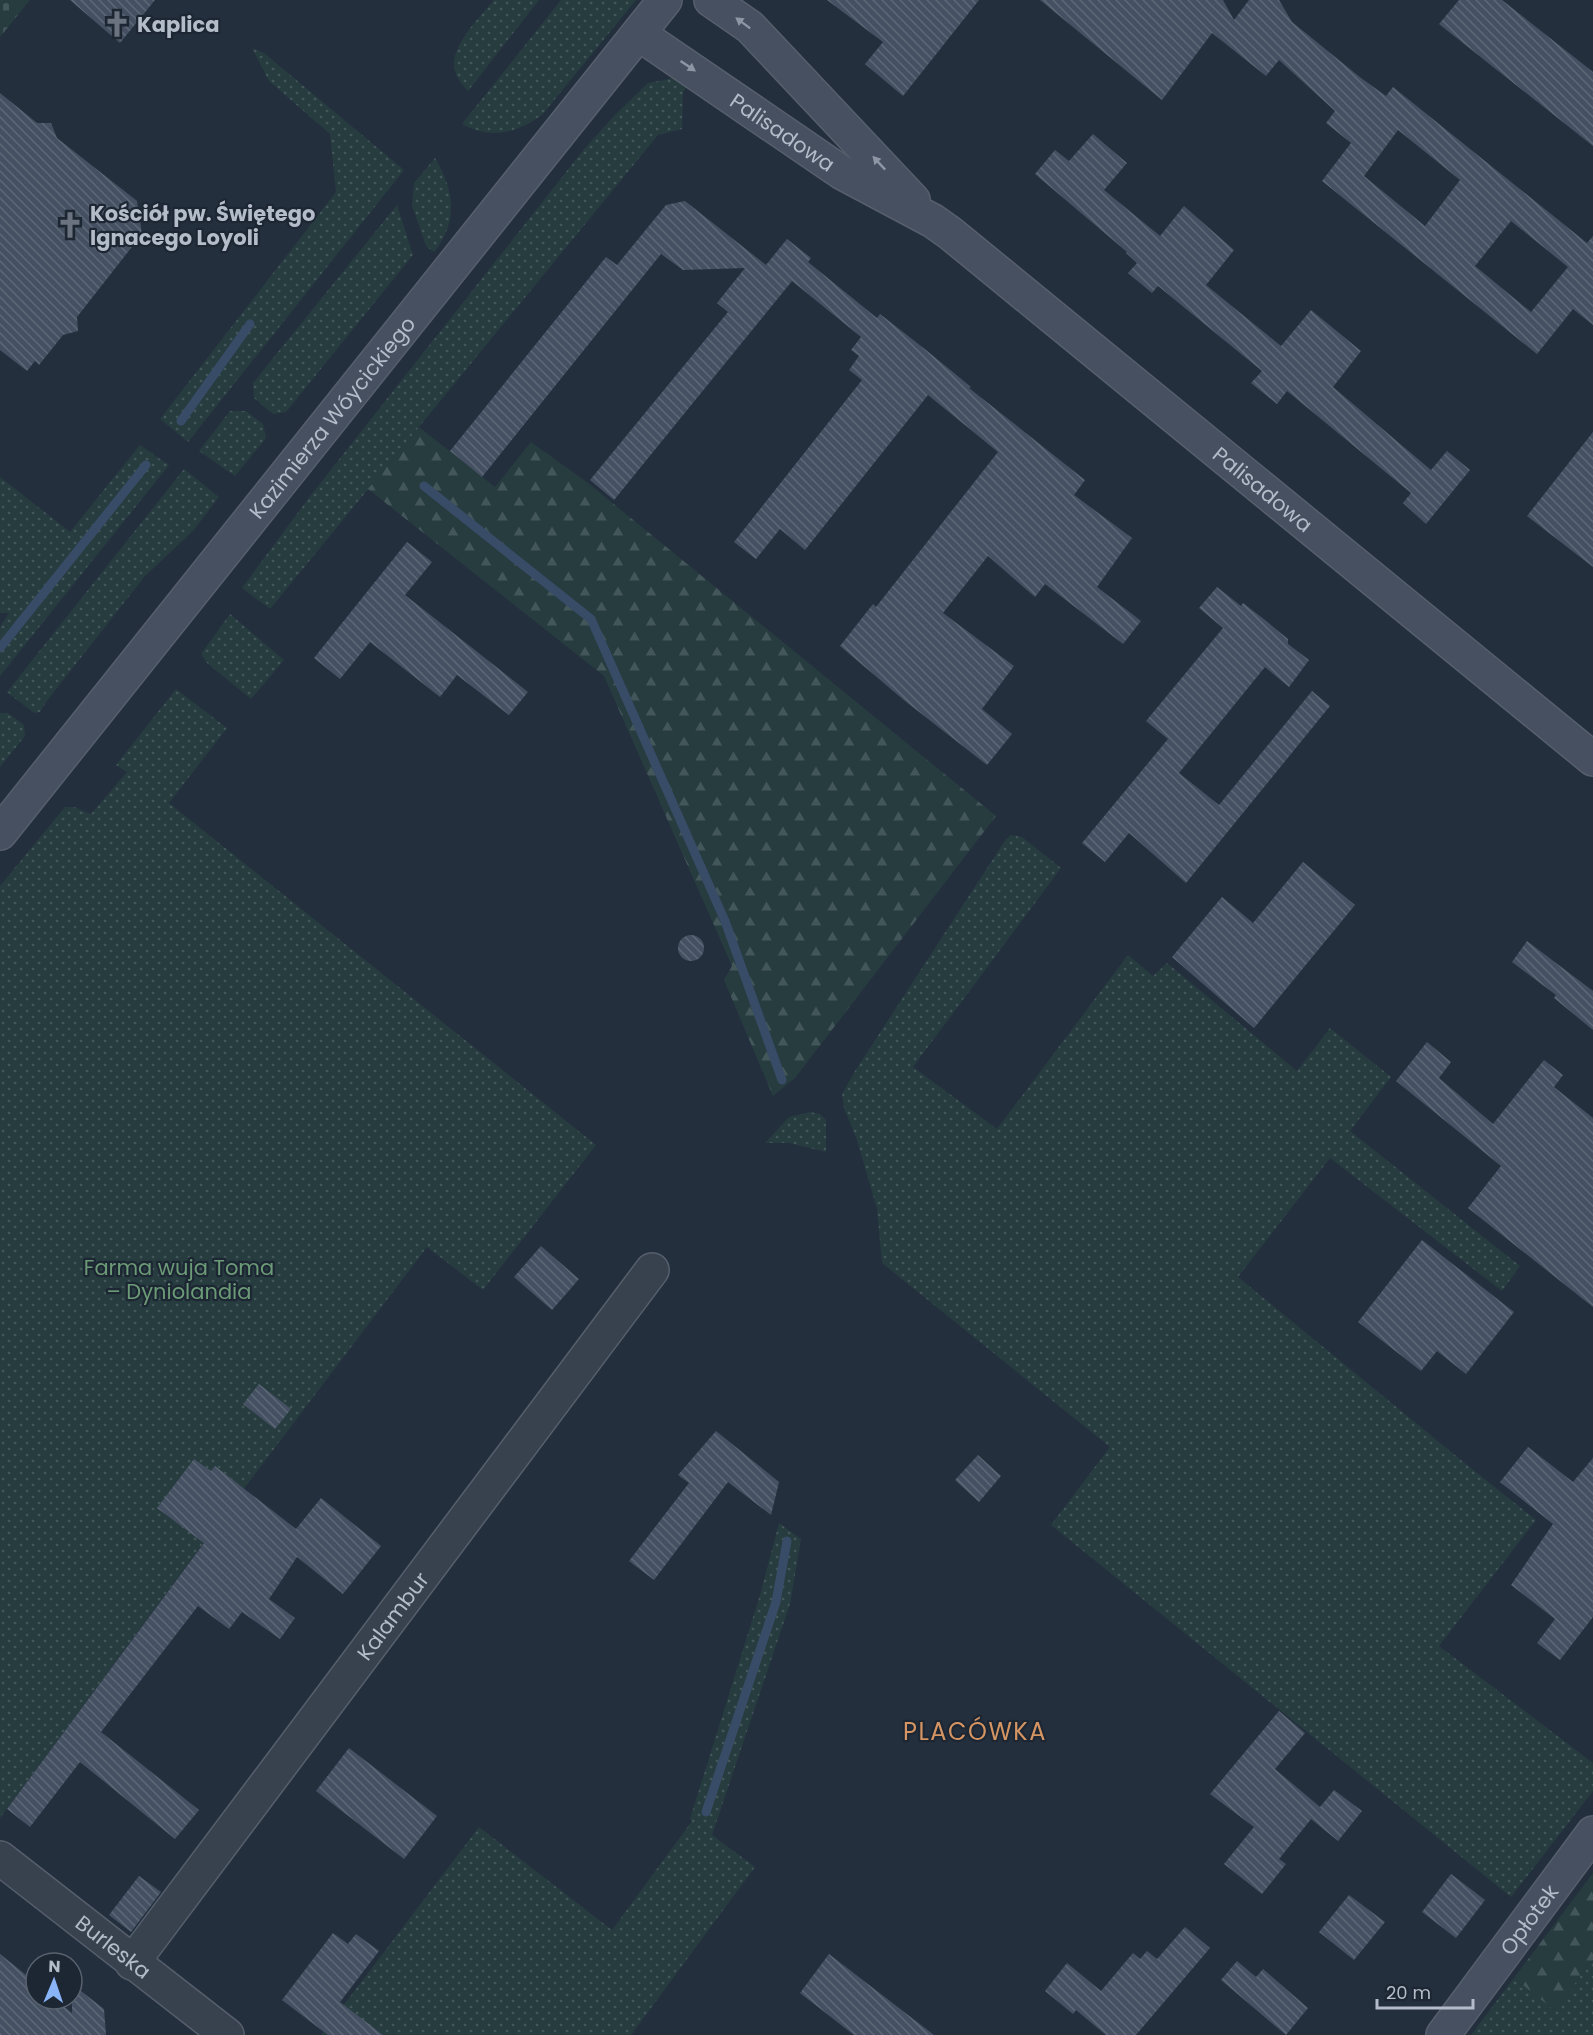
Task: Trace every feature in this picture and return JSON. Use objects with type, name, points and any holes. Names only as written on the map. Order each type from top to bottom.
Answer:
[{"type":"street","name":"Kazimierza Wóycickiego","points":[[0,833],[665,0]]},
{"type":"street","name":"Palisadowa","points":[[711,0],[750,27],[933,221],[1593,759]]},
{"type":"street","name":"Palisadowa","points":[[639,34],[841,172],[933,221]]},
{"type":"street","name":"Kalambur","points":[[132,1963],[652,1270]]},
{"type":"street","name":"Opłotek","points":[[1443,2035],[1593,1833]]},
{"type":"street","name":"Burleska","points":[[0,1858],[227,2035]]},
{"type":"green space","points":[[0,0],[30,0],[0,37]]},
{"type":"green space","points":[[494,0],[539,0],[468,91],[455,71],[456,53],[467,33]]},
{"type":"green space","points":[[561,0],[636,0],[542,115],[523,126],[503,132],[483,132],[462,124]]},
{"type":"green space","points":[[252,48],[264,53],[404,170],[188,442],[160,419],[336,192],[330,134],[269,81]]},
{"type":"green space","points":[[674,78],[687,85],[683,93],[682,129],[658,135],[270,609],[242,588],[311,495],[585,148],[648,83]]},
{"type":"green space","points":[[435,158],[446,182],[451,205],[447,229],[434,252],[426,246],[412,205],[414,183]]},
{"type":"green space","points":[[397,205],[413,255],[286,412],[273,414],[254,398],[253,383]]},
{"type":"green space","points":[[230,411],[246,411],[263,424],[266,438],[235,476],[199,451]]},
{"type":"green space","points":[[419,427],[495,487],[531,442],[588,483],[996,816],[795,1078],[773,1096],[724,980],[732,966],[604,676],[368,489]]},
{"type":"green space","points":[[140,445],[169,465],[0,676],[0,627],[9,613],[0,613],[0,477],[70,532]]},
{"type":"green space","points":[[184,469],[219,497],[193,531],[145,576],[40,712],[34,713],[7,692]]},
{"type":"green space","points":[[230,614],[284,660],[251,699],[207,663],[201,654]]},
{"type":"green space","name":"Farma wuja Toma – Dyniolandia","points":[[176,689],[227,728],[169,803],[596,1145],[483,1290],[427,1247],[233,1503],[0,1818],[0,886],[65,807],[74,807],[91,814],[127,772],[116,765]]},
{"type":"green space","points":[[0,713],[8,713],[24,725],[25,736],[0,767]]},
{"type":"green space","points":[[1011,835],[1022,837],[1061,868],[913,1067],[997,1129],[1128,955],[1153,976],[1167,963],[1297,1071],[1330,1028],[1391,1077],[1350,1131],[1520,1266],[1502,1291],[1330,1158],[1238,1277],[1536,1520],[1439,1646],[1593,1763],[1593,1791],[1511,1897],[1051,1525],[1110,1447],[882,1263],[877,1209],[857,1140],[844,1108],[842,1094],[1006,839]]},
{"type":"green space","points":[[810,1112],[820,1114],[826,1120],[826,1152],[789,1143],[765,1143],[789,1117]]},
{"type":"green space","points":[[779,1523],[801,1539],[790,1604],[712,1835],[755,1867],[631,2035],[321,2035],[479,1827],[612,1930],[692,1821],[690,1819],[760,1595]]},
{"type":"green space","points":[[1593,1873],[1593,1960],[1554,2010],[1514,1978]]},
{"type":"green space","points":[[1593,1960],[1593,2035],[1471,2035],[1514,1978],[1554,2010]]},
{"type":"building","name":"Kaplica","points":[[70,0],[155,0],[120,43]]},
{"type":"building","points":[[827,0],[979,0],[903,96],[865,64],[883,42]]},
{"type":"building","points":[[1040,0],[1223,0],[1234,20],[1249,0],[1279,0],[1292,22],[1361,78],[1386,96],[1393,87],[1587,243],[1593,236],[1593,325],[1573,309],[1537,354],[1322,181],[1351,143],[1326,123],[1335,111],[1279,60],[1266,76],[1212,33],[1162,100]],"holes":[[[1398,130],[1460,180],[1425,226],[1364,176]],[[1511,221],[1568,267],[1531,312],[1475,266]]]},
{"type":"building","points":[[1459,0],[1502,0],[1593,72],[1593,146],[1439,24]]},
{"type":"building","name":"Kościół pw. Świętego Ignacego Loyoli","points":[[0,93],[37,123],[51,123],[57,138],[137,201],[142,234],[77,317],[78,331],[63,335],[39,365],[35,361],[27,371],[0,350]]},
{"type":"building","points":[[1093,134],[1127,163],[1104,190],[1160,236],[1184,206],[1234,250],[1206,285],[1281,346],[1311,310],[1361,351],[1333,387],[1431,470],[1447,451],[1470,470],[1426,524],[1403,503],[1411,493],[1287,391],[1277,404],[1251,383],[1262,371],[1158,286],[1152,293],[1128,273],[1137,263],[1127,252],[1035,174],[1055,150],[1069,161]]},
{"type":"building","points":[[685,201],[766,265],[787,239],[811,258],[808,262],[877,318],[880,314],[1085,480],[1074,495],[1132,538],[1097,587],[1141,621],[1123,644],[1045,584],[1035,597],[988,556],[943,613],[1014,666],[982,709],[1012,734],[987,765],[905,701],[840,646],[873,604],[876,607],[998,452],[928,395],[805,550],[780,529],[756,559],[734,542],[862,380],[849,370],[859,356],[851,350],[861,337],[792,281],[614,500],[590,480],[728,312],[717,303],[745,268],[683,270],[661,254],[482,477],[450,451],[606,257],[617,265],[666,205]]},
{"type":"building","points":[[1593,432],[1593,567],[1527,516]]},
{"type":"building","points":[[407,542],[432,562],[405,595],[528,692],[509,715],[457,675],[440,697],[370,642],[340,679],[314,658]]},
{"type":"building","points":[[1217,587],[1241,606],[1243,603],[1265,620],[1288,639],[1288,644],[1309,660],[1289,687],[1265,667],[1179,773],[1219,805],[1312,691],[1330,706],[1186,883],[1129,833],[1105,862],[1082,843],[1168,739],[1146,721],[1223,628],[1199,608]]},
{"type":"building","points":[[1303,862],[1355,905],[1254,1028],[1172,957],[1222,897],[1253,923]]},
{"type":"building","points":[[691,935],[700,939],[704,948],[700,957],[691,961],[682,957],[678,948],[682,939]]},
{"type":"building","points":[[1527,941],[1593,991],[1593,1030],[1554,998],[1556,995],[1512,962]]},
{"type":"building","points":[[1427,1042],[1451,1062],[1439,1078],[1493,1124],[1544,1060],[1563,1075],[1554,1087],[1593,1118],[1593,1307],[1468,1208],[1501,1166],[1396,1081]]},
{"type":"building","points":[[1422,1240],[1514,1312],[1466,1374],[1437,1351],[1421,1371],[1358,1322]]},
{"type":"building","points":[[541,1246],[579,1279],[552,1310],[514,1277]]},
{"type":"building","points":[[259,1384],[291,1409],[275,1429],[243,1404]]},
{"type":"building","points":[[716,1431],[779,1482],[771,1515],[728,1482],[654,1580],[629,1561],[689,1483],[678,1475]]},
{"type":"building","points":[[1528,1447],[1573,1482],[1593,1458],[1593,1617],[1560,1660],[1537,1643],[1555,1619],[1511,1585],[1553,1524],[1500,1482]]},
{"type":"building","points":[[978,1455],[1001,1476],[979,1502],[955,1480]]},
{"type":"building","points":[[194,1459],[211,1471],[215,1466],[296,1529],[321,1498],[381,1546],[343,1594],[297,1557],[269,1599],[295,1618],[280,1639],[242,1612],[229,1629],[198,1606],[101,1732],[199,1810],[175,1839],[80,1762],[30,1827],[7,1809],[204,1543],[157,1508]]},
{"type":"building","points":[[1279,1711],[1305,1733],[1275,1769],[1320,1807],[1334,1790],[1362,1811],[1338,1841],[1311,1819],[1279,1859],[1286,1864],[1262,1894],[1224,1864],[1254,1827],[1210,1794]]},
{"type":"building","points":[[349,1748],[437,1816],[404,1859],[316,1791]]},
{"type":"building","points":[[1451,1874],[1485,1900],[1456,1938],[1422,1912]]},
{"type":"building","points":[[139,1876],[161,1892],[131,1932],[109,1915]]},
{"type":"building","points":[[1349,1895],[1385,1922],[1354,1960],[1319,1932]]},
{"type":"building","points":[[1185,1927],[1210,1948],[1136,2035],[1106,2035],[1076,2010],[1073,2014],[1045,1991],[1067,1963],[1101,1991],[1133,1953],[1140,1959],[1147,1951],[1157,1959]]},
{"type":"building","points":[[333,1933],[348,1944],[356,1934],[379,1951],[340,2002],[383,2035],[328,2035],[282,2000]]},
{"type":"building","points":[[0,1954],[24,1973],[24,2011],[70,2011],[72,2013],[72,2011],[84,2011],[84,1993],[104,2009],[106,2035],[0,2035]]},
{"type":"building","points":[[829,1954],[934,2035],[854,2035],[800,1993]]},
{"type":"building","points":[[1237,1961],[1256,1977],[1263,1969],[1308,2008],[1286,2035],[1221,1980]]},
{"type":"waterway","points":[[181,421],[250,324]]},
{"type":"waterway","points":[[0,648],[146,465]]},
{"type":"waterway","points":[[424,486],[591,619],[725,921],[782,1080]]},
{"type":"waterway","points":[[706,1812],[776,1602],[787,1541]]},
{"type":"place","name":"Kaplica","points":[[117,24]]},
{"type":"place","name":"Kościół pw. Świętego Ignacego Loyoli","points":[[70,225]]},
{"type":"district","name":"PLACÓWKA","points":[[975,1731]]}]
